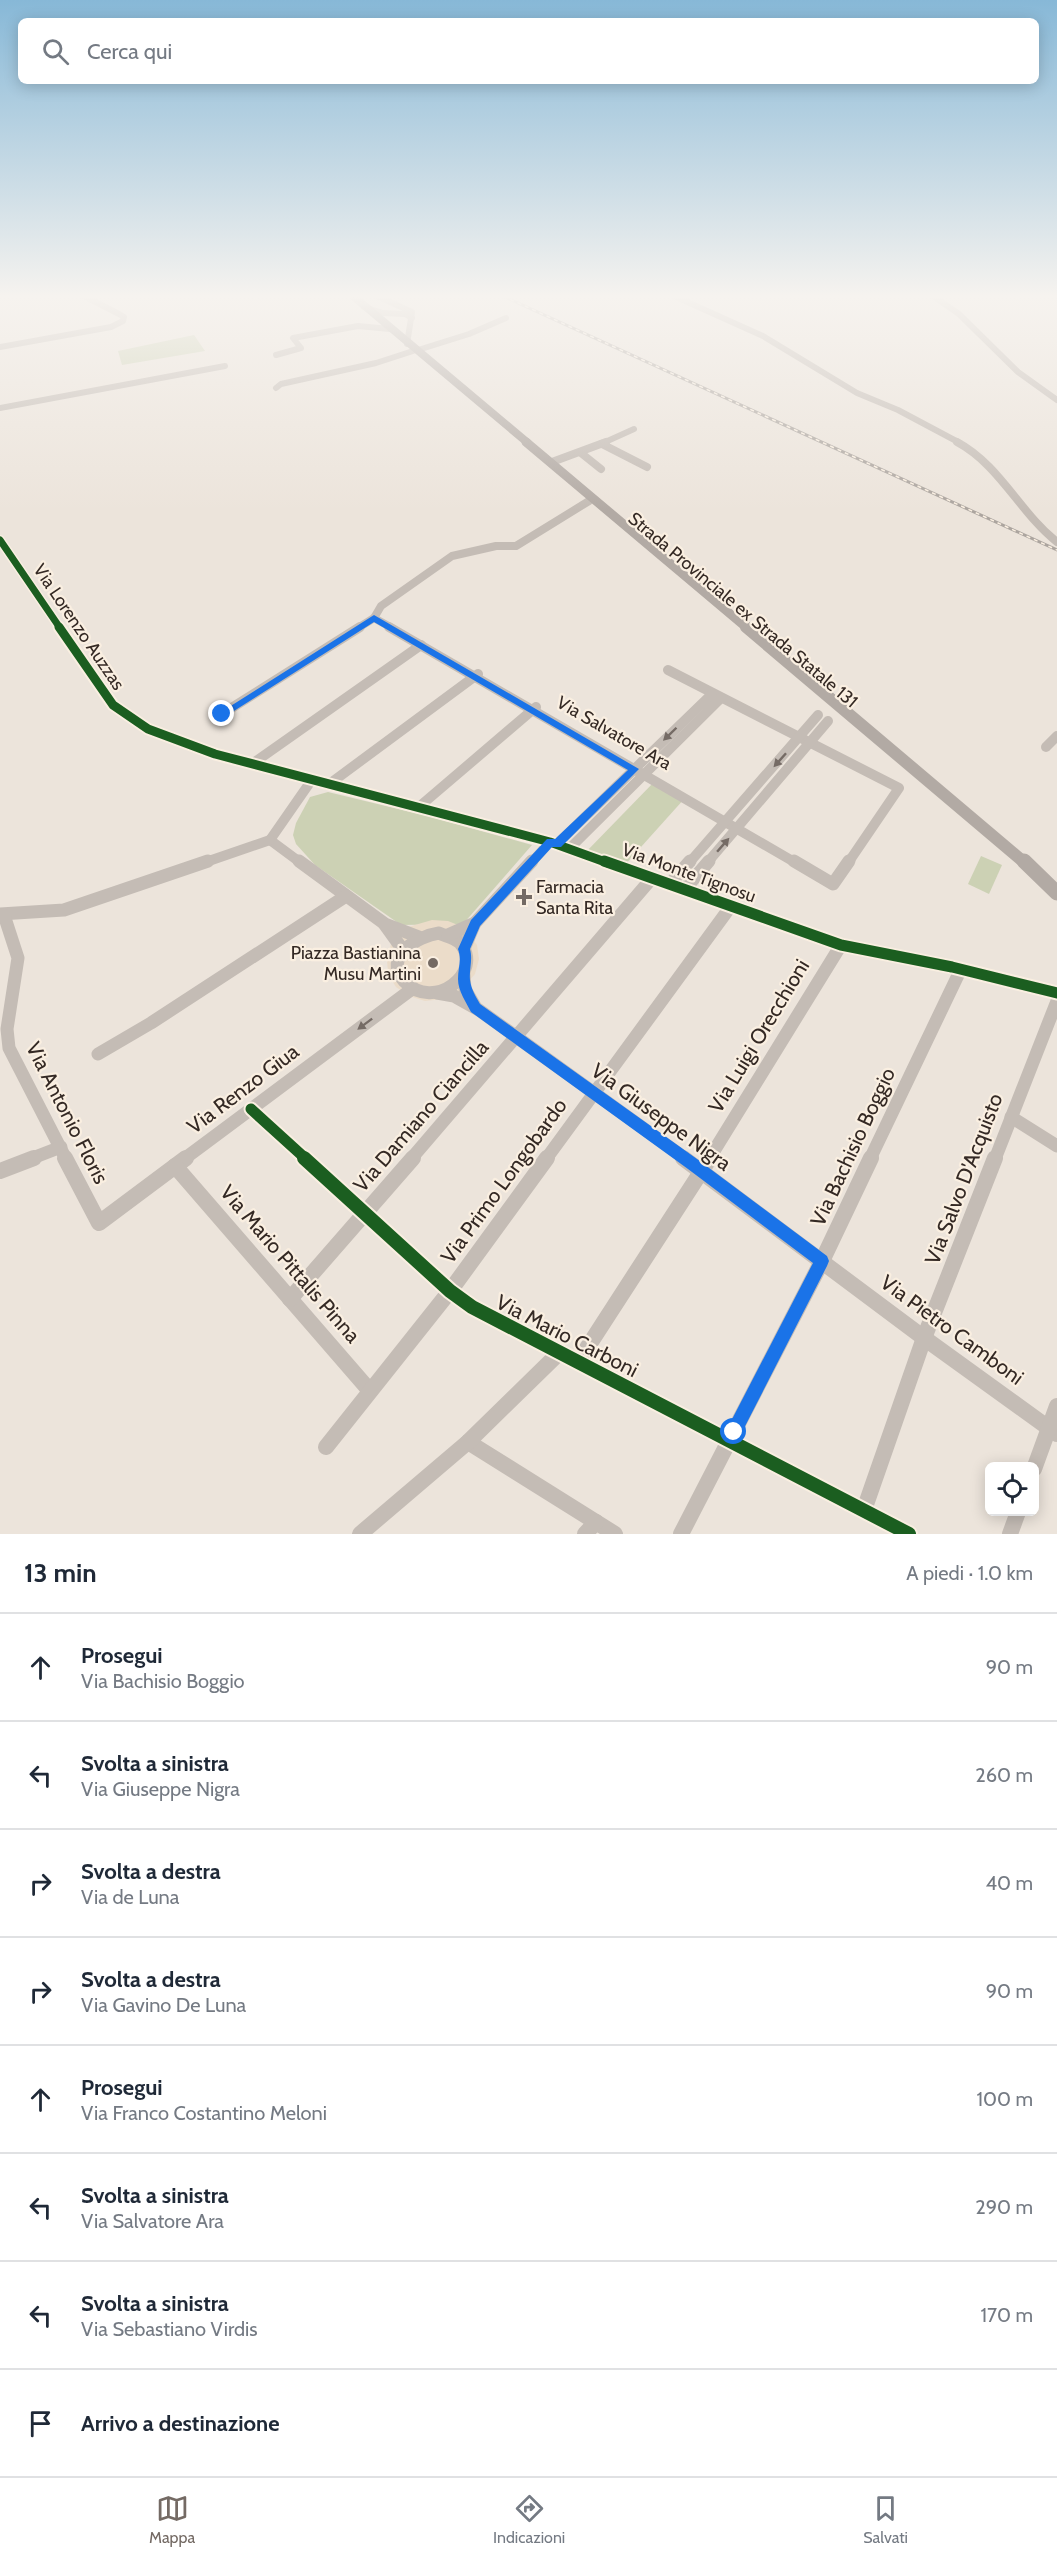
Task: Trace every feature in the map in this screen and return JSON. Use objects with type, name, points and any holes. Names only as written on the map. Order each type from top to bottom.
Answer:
[{"type":"main road","name":"Strada Provinciale ex Strada Statale 131","points":[[435,368],[1021,869],[1057,893],[1027,864],[552,462],[436,368]]},
{"type":"street","points":[[0,408],[216,368]]},
{"type":"street","points":[[276,388],[280,384],[355,368]]},
{"type":"street","points":[[815,368],[857,393],[898,410],[969,448],[1003,480],[1044,531],[1057,542]]},
{"type":"street","points":[[1014,368],[1032,384],[1057,400]]},
{"type":"street","points":[[552,462],[581,453],[634,429]]},
{"type":"street","points":[[602,444],[647,467]]},
{"type":"street","points":[[581,453],[601,469]]},
{"type":"street","points":[[222,714],[375,616],[381,606],[452,556],[496,546],[516,546],[589,501]]},
{"type":"street","name":"Via Lorenzo Auzzas","points":[[0,540],[113,705],[148,729],[215,754],[311,781]]},
{"type":"street","name":"Via Salvatore Ara","points":[[375,616],[421,645],[477,675]]},
{"type":"street","name":"Via Salvatore Ara","points":[[375,616],[834,882],[899,788],[805,741]]},
{"type":"street","points":[[252,764],[421,645]]},
{"type":"street","points":[[668,670],[805,741]]},
{"type":"street","points":[[328,785],[477,675]]},
{"type":"street","points":[[569,849],[641,770],[716,696]]},
{"type":"street","points":[[420,806],[534,708]]},
{"type":"street","points":[[685,889],[738,827],[823,718]]},
{"type":"street","points":[[1046,747],[1057,736]]},
{"type":"street","points":[[670,884],[727,820],[805,741]]},
{"type":"street","points":[[448,935],[475,923],[554,843],[641,770]]},
{"type":"street","points":[[2,915],[64,910],[270,840],[311,781]]},
{"type":"street","name":"Via Monte Tignosu","points":[[311,781],[420,806],[554,843],[841,945],[961,969],[1057,993]]},
{"type":"street","points":[[270,840],[385,924],[419,937]]},
{"type":"street","name":"Via Damiano Ciancilla","points":[[290,1299],[517,1038],[652,878]]},
{"type":"street","points":[[98,1054],[151,1023],[346,896]]},
{"type":"street","name":"Via Primo Longobardo","points":[[326,1446],[450,1291],[731,906]]},
{"type":"street","name":"Via Antonio Floris","points":[[2,915],[18,958],[7,1029],[9,1048],[99,1223]]},
{"type":"street","points":[[464,949],[475,923]]},
{"type":"street","points":[[385,924],[403,950]]},
{"type":"street","points":[[464,975],[453,987],[437,993],[420,992],[412,989],[400,975],[399,958],[403,950],[419,937],[439,933],[458,941],[467,958],[464,975],[465,988],[476,1008]]},
{"type":"street","name":"Via Luigi Orecchioni","points":[[578,1362],[702,1171],[841,945]]},
{"type":"street","name":"Via Bachisio Boggio","points":[[681,1534],[822,1261],[961,969]]},
{"type":"street","name":"Via Renzo Giua","points":[[99,1223],[412,989]]},
{"type":"street","name":"Via Giuseppe Nigra","points":[[437,993],[454,996],[476,1008],[702,1171],[822,1261]]},
{"type":"street","name":"Via Salvo D'Acquisto","points":[[864,1510],[924,1338],[1057,1001]]},
{"type":"street","name":"Via Mario Carboni","points":[[251,1109],[450,1291],[472,1307],[558,1354],[578,1362],[909,1534]]},
{"type":"street","points":[[1011,1117],[1057,1146]]},
{"type":"street","points":[[0,1171],[61,1147]]},
{"type":"street","name":"Via Mario Pittalis Pinna","points":[[175,1166],[370,1391]]},
{"type":"street","name":"Via Pietro Camboni","points":[[822,1261],[1053,1431]]},
{"type":"street","points":[[360,1534],[468,1442],[558,1354]]},
{"type":"street","points":[[1038,1462],[1053,1431],[1057,1406]]},
{"type":"street","points":[[468,1442],[590,1528],[615,1534]]},
{"type":"street","points":[[1010,1534],[1017,1516]]},
{"type":"green space","points":[[655,781],[685,798],[623,867],[584,854]]},
{"type":"green space","points":[[328,792],[532,845],[463,924],[401,925],[315,865],[296,844],[293,835],[296,823],[310,797]]},
{"type":"green space","points":[[981,856],[1002,865],[989,894],[968,884]]},
{"type":"shaded area","name":"Piazza Bastianina Musu Martini","points":[[432,920],[448,921],[463,927],[477,945],[479,959],[475,974],[459,992],[443,999],[425,1001],[409,996],[396,987],[388,974],[387,959],[391,944],[408,927]]},
{"type":"railway","points":[[659,368],[1057,550]]},
{"type":"cycle path","points":[[0,540],[113,705],[148,729],[215,754],[550,842],[841,945],[952,967],[1057,993]]},
{"type":"cycle path","points":[[251,1109],[450,1291],[472,1307],[909,1534]]},
{"type":"place","name":"Farmacia Santa Rita","points":[[524,897]]},
{"type":"place","name":"Piazza Bastianina Musu Martini","points":[[433,963]]},
{"type":"route","points":[[222,714],[374,618],[634,769],[557,844],[550,842],[475,923],[464,949],[467,958],[464,975],[465,988],[476,1008],[822,1261],[734,1432]]}]
